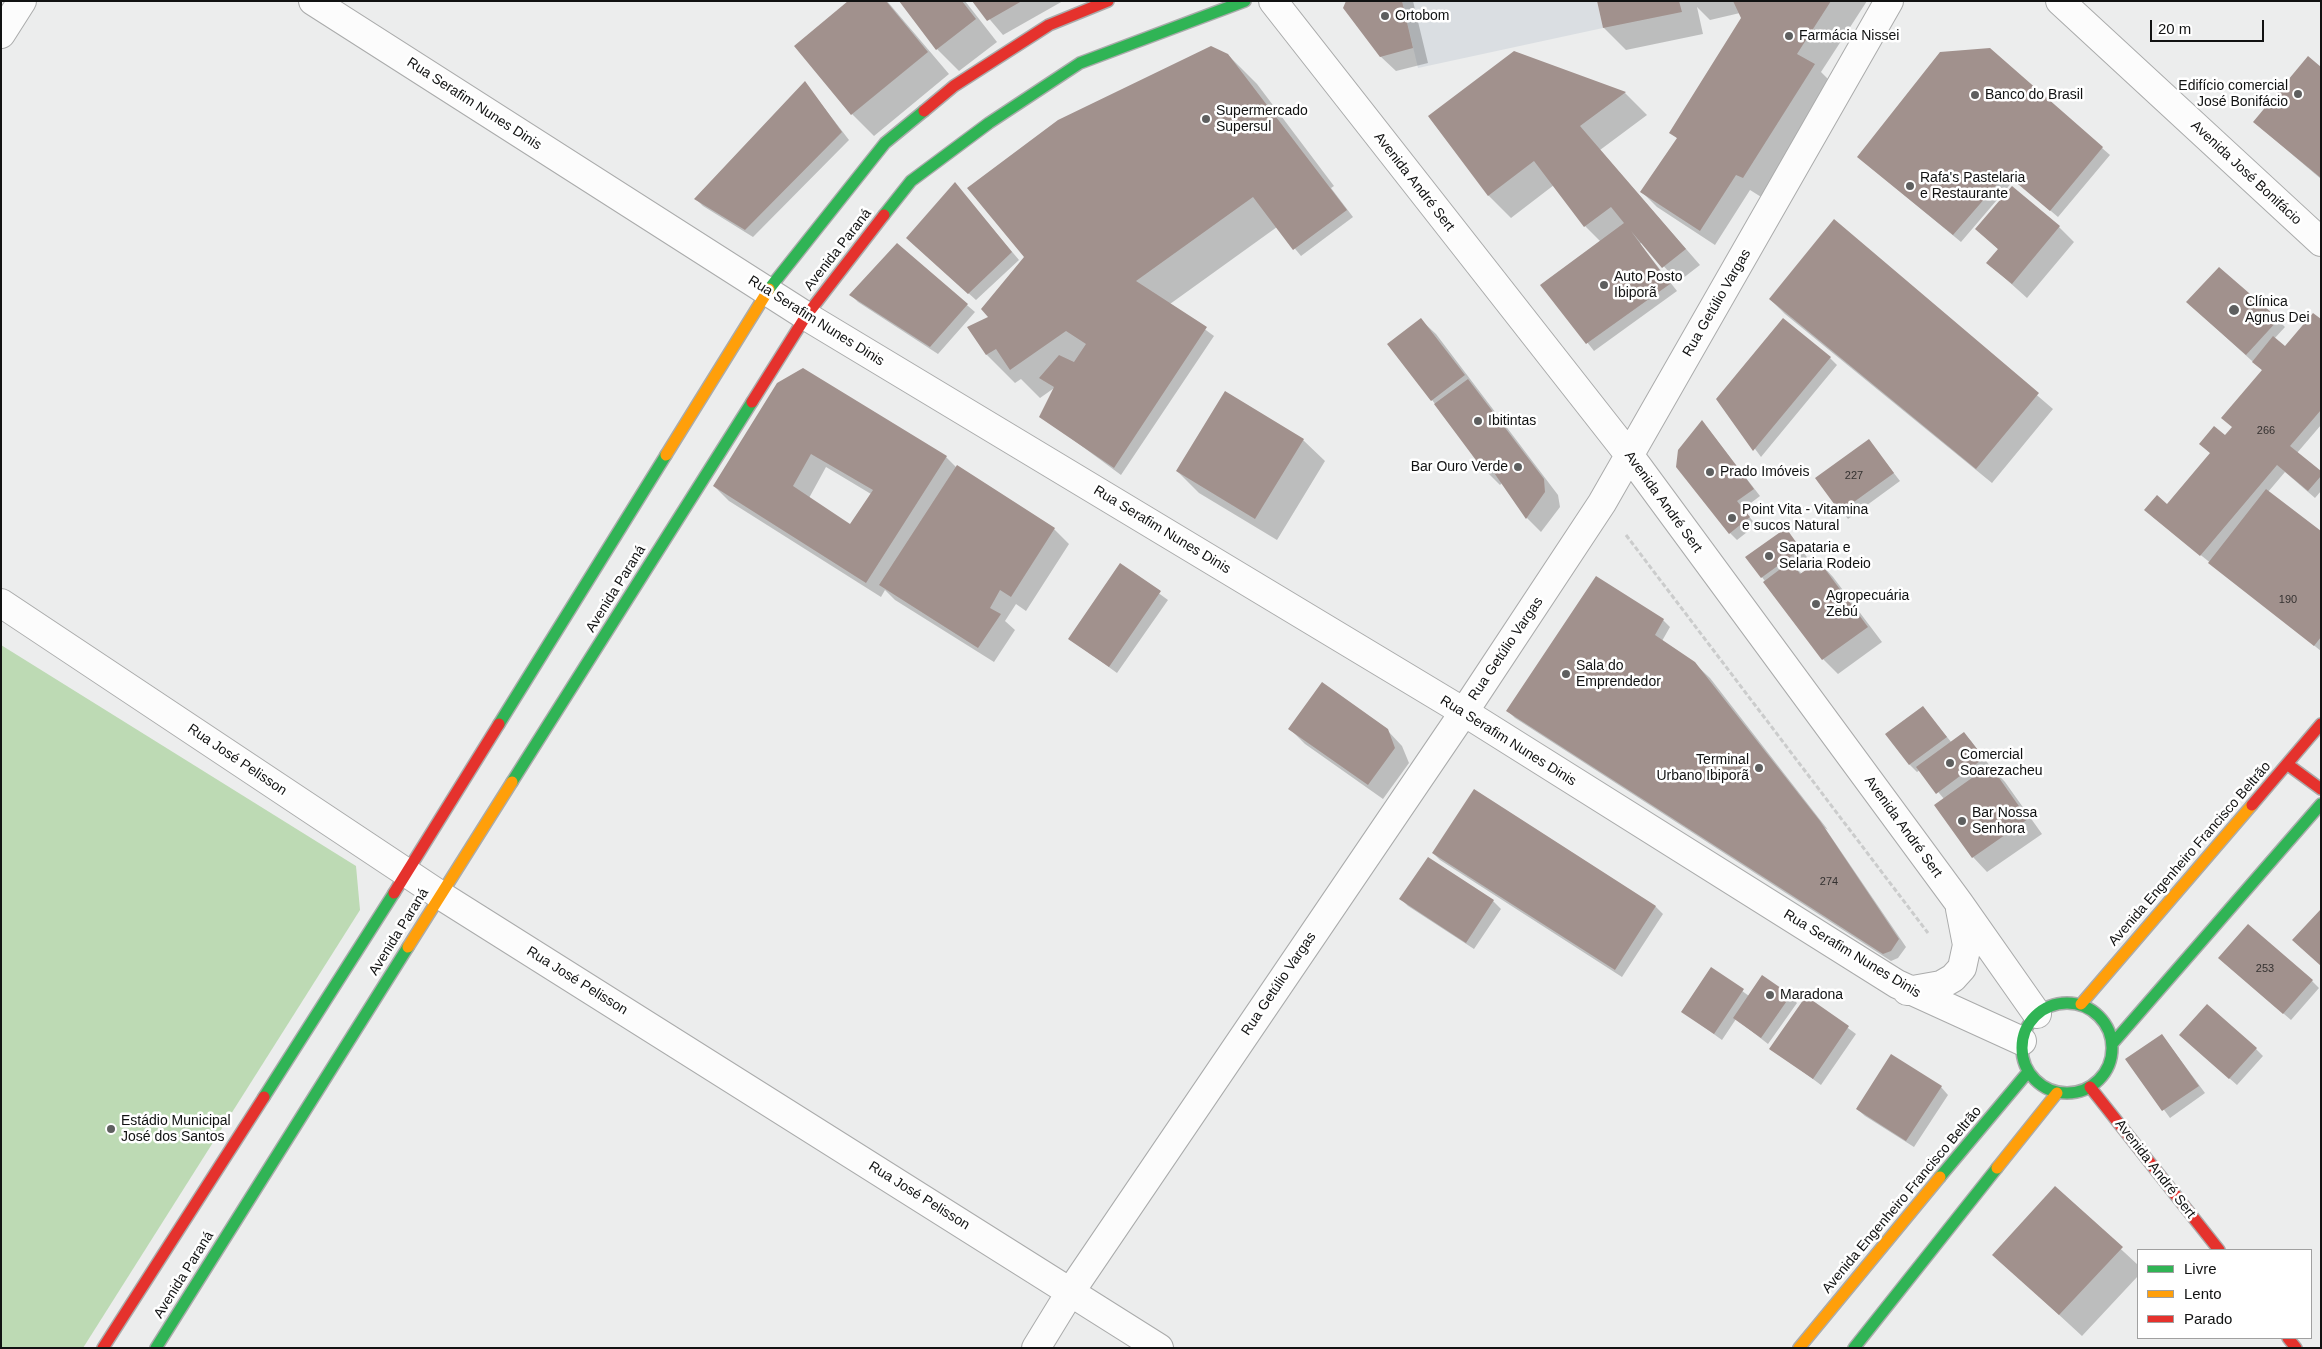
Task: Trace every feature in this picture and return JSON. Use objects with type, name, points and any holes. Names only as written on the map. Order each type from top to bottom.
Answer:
[{"type":"main road","name":"Avenida Paraná","points":[[103,1348],[407,873],[767,291],[885,143],[954,86],[1041,30],[1108,1]]},
{"type":"main road","name":"Avenida Paraná","points":[[156,1348],[806,316],[911,181],[989,123],[1080,63],[1245,1]]},
{"type":"main road","name":"Avenida Engenheiro Francisco Beltrão","points":[[2081,1004],[2321,724]]},
{"type":"main road","points":[[2287,764],[2321,790]]},
{"type":"main road","points":[[2112,1043],[2321,804]]},
{"type":"main road","points":[[2066,1002],[2081,1004],[2093,1010],[2109,1030],[2112,1056],[2108,1068],[2090,1087],[2080,1092],[2057,1093],[2036,1081],[2028,1072],[2023,1062],[2022,1041],[2024,1031],[2037,1014],[2050,1006],[2066,1002]]},
{"type":"main road","name":"Avenida Engenheiro Francisco Beltrão","points":[[1802,1347],[2028,1072]]},
{"type":"main road","name":"Avenida André Sert","points":[[2090,1087],[2218,1249]]},
{"type":"main road","points":[[1854,1348],[2057,1093]]},
{"type":"street","points":[[1,34],[22,1]]},
{"type":"street","name":"Rua Serafim Nunes Dinis","points":[[313,1],[806,316],[1464,712],[1908,990],[2022,1041]]},
{"type":"street","name":"Avenida André Sert","points":[[1273,1],[1630,456],[1959,903],[2037,1014]]},
{"type":"street","name":"Rua Getúlio Vargas","points":[[1036,1348],[1070,1291],[1464,712],[1597,512],[1890,1]]},
{"type":"street","name":"Avenida José Bonifácio","points":[[2060,1],[2321,242]]},
{"type":"street","name":"Rua José Pelisson","points":[[1,603],[440,895],[1159,1348]]},
{"type":"street","points":[[1908,990],[1941,985],[1954,978],[1962,968],[1966,945],[1959,903]]},
{"type":"path","points":[[1626,535],[1923,924],[1930,936]]},
{"type":"shaded area","points":[[1402,1],[1597,1],[1603,28],[1418,68]]},
{"type":"green space","name":"Estádio Municipal José dos Santos","points":[[1,645],[356,866],[360,910],[83,1348],[1,1348]]},
{"type":"building","points":[[848,1],[886,1],[928,52],[851,115],[794,46]]},
{"type":"building","points":[[899,1],[962,1],[976,19],[936,50]]},
{"type":"building","points":[[972,1],[1022,1],[987,21]]},
{"type":"building","points":[[1346,1],[1402,1],[1413,48],[1380,57],[1343,8]]},
{"type":"building","points":[[1597,1],[1679,1],[1682,12],[1603,28]]},
{"type":"building","points":[[1733,1],[1831,1],[1797,54],[1815,64],[1743,178],[1736,175],[1700,231],[1640,192],[1677,138],[1669,133],[1741,18]]},
{"type":"building","points":[[1211,46],[1228,54],[1347,210],[1293,250],[1253,197],[1136,281],[1207,327],[1114,468],[1039,417],[1054,387],[1039,378],[1059,355],[1074,362],[1086,344],[1066,331],[1010,370],[996,349],[986,355],[967,327],[988,317],[981,309],[1024,257],[967,188],[1058,120]]},
{"type":"building","name":"Banco do Brasil","points":[[1990,48],[2103,147],[2050,211],[2006,174],[1953,235],[1857,157],[1940,52]]},
{"type":"building","points":[[1514,51],[1626,92],[1580,126],[1686,249],[1662,268],[1631,231],[1670,284],[1586,344],[1540,285],[1624,223],[1611,207],[1584,227],[1534,161],[1488,196],[1428,116]]},
{"type":"building","name":"Edifício comercial José Bonifácio","points":[[2308,56],[2321,67],[2321,178],[2253,122]]},
{"type":"building","points":[[805,81],[842,132],[745,230],[694,199]]},
{"type":"building","points":[[955,182],[1012,252],[968,294],[906,238]]},
{"type":"building","points":[[2012,186],[2060,226],[2012,284],[1986,263],[1998,249],[1975,229]]},
{"type":"building","points":[[1834,219],[2039,393],[1976,469],[1769,299]]},
{"type":"building","points":[[897,243],[968,304],[930,347],[849,295]]},
{"type":"building","points":[[2219,267],[2279,319],[2246,355],[2186,302]]},
{"type":"building","points":[[2313,313],[2321,319],[2321,410],[2290,446],[2321,471],[2321,476],[2308,491],[2277,465],[2200,556],[2144,510],[2157,495],[2167,504],[2210,453],[2199,444],[2214,426],[2225,435],[2232,427],[2221,418],[2262,370],[2252,362],[2273,336],[2285,346]]},
{"type":"building","points":[[1421,318],[1465,375],[1431,401],[1387,344]]},
{"type":"building","points":[[1783,318],[1831,357],[1753,451],[1716,399]]},
{"type":"building","points":[[803,368],[947,456],[866,583],[713,486],[777,383]],"holes":[[[811,454],[873,490],[850,524],[793,486]]]},
{"type":"building","points":[[1468,379],[1544,479],[1545,492],[1526,519],[1490,467],[1484,471],[1434,404]]},
{"type":"building","points":[[1225,391],[1304,439],[1255,519],[1176,471]]},
{"type":"building","name":"Prado Imóveis","points":[[1702,420],[1754,489],[1737,501],[1750,517],[1729,534],[1676,467],[1678,450]]},
{"type":"building","points":[[1869,439],[1894,473],[1840,512],[1815,478]]},
{"type":"building","points":[[957,465],[1055,528],[1011,597],[1000,590],[990,608],[1001,614],[978,648],[879,585]]},
{"type":"building","points":[[2266,489],[2321,531],[2321,637],[2314,646],[2208,563]]},
{"type":"building","points":[[1786,528],[1801,549],[1761,578],[1745,557]]},
{"type":"building","name":"Agropecuária Zebú","points":[[1791,561],[1800,574],[1819,561],[1868,627],[1822,660],[1763,582]]},
{"type":"building","points":[[1120,563],[1161,591],[1109,667],[1068,639]]},
{"type":"building","points":[[1596,576],[1664,619],[1655,635],[1695,662],[1820,821],[1899,939],[1891,951],[1883,954],[1506,711]]},
{"type":"building","points":[[1322,682],[1388,729],[1395,748],[1368,785],[1288,729]]},
{"type":"building","points":[[1923,706],[1947,737],[1909,765],[1885,734]]},
{"type":"building","name":"Comercial Soarezacheu","points":[[1964,732],[1984,758],[1936,794],[1916,767]]},
{"type":"building","points":[[1990,765],[2028,819],[1972,858],[1934,805]]},
{"type":"building","points":[[1474,789],[1656,906],[1615,970],[1432,853]]},
{"type":"building","points":[[1428,857],[1494,900],[1466,943],[1399,899]]},
{"type":"building","points":[[2321,909],[2321,966],[2292,940]]},
{"type":"building","points":[[2248,924],[2313,980],[2283,1014],[2218,958]]},
{"type":"building","points":[[1711,967],[1744,989],[1714,1034],[1681,1012]]},
{"type":"building","points":[[1762,975],[1791,995],[1761,1038],[1733,1018]]},
{"type":"building","points":[[1806,996],[1849,1026],[1813,1079],[1769,1049]]},
{"type":"building","points":[[2207,1004],[2257,1048],[2229,1079],[2179,1035]]},
{"type":"building","points":[[2162,1034],[2199,1086],[2162,1111],[2125,1059]]},
{"type":"building","points":[[1891,1054],[1942,1086],[1906,1141],[1856,1109]]},
{"type":"building","points":[[2055,1186],[2123,1247],[2059,1315],[1992,1255]]},
{"type":"traffic: fast","points":[[884,215],[911,181],[989,123],[1080,63],[1245,1]]},
{"type":"traffic: fast","points":[[769,289],[885,143],[924,111]]},
{"type":"traffic: fast","points":[[512,782],[752,402]]},
{"type":"traffic: fast","points":[[499,724],[666,455]]},
{"type":"traffic: fast","points":[[2113,1043],[2321,804]]},
{"type":"traffic: fast","points":[[264,1097],[394,893]]},
{"type":"traffic: fast","points":[[156,1348],[408,947]]},
{"type":"traffic: fast","points":[[2058,1003],[2076,1003],[2092,1010],[2105,1023],[2112,1039],[2112,1048],[2112,1057],[2105,1073],[2092,1086],[2076,1093],[2058,1093],[2042,1086],[2029,1073],[2022,1057],[2022,1039],[2029,1023],[2042,1010],[2058,1003]]},
{"type":"traffic: fast","points":[[1940,1177],[2028,1072]]},
{"type":"traffic: fast","points":[[1854,1348],[1997,1168]]},
{"type":"traffic: slow","points":[[666,455],[769,289]]},
{"type":"traffic: slow","points":[[408,947],[512,782]]},
{"type":"traffic: slow","points":[[2081,1004],[2252,805]]},
{"type":"traffic: slow","points":[[1997,1168],[2057,1093]]},
{"type":"traffic: slow","points":[[1799,1348],[1940,1177]]},
{"type":"traffic: jam","points":[[924,111],[954,86],[1049,25],[1108,1]]},
{"type":"traffic: jam","points":[[752,402],[806,316],[884,215]]},
{"type":"traffic: jam","points":[[394,893],[499,724]]},
{"type":"traffic: jam","points":[[2252,805],[2321,724]]},
{"type":"traffic: jam","points":[[2287,764],[2321,789]]},
{"type":"traffic: jam","points":[[2090,1087],[2218,1249]]},
{"type":"traffic: jam","points":[[103,1348],[264,1097]]},
{"type":"traffic: jam","points":[[2289,1339],[2296,1348]]},
{"type":"place","name":"Ortobom","points":[[1385,16]]},
{"type":"place","name":"Farmácia Nissei","points":[[1789,36]]},
{"type":"place","name":"Edifício comercial José Bonifácio","points":[[2298,94]]},
{"type":"place","name":"Banco do Brasil","points":[[1975,95]]},
{"type":"place","name":"Supermercado Supersul","points":[[1206,119]]},
{"type":"place","name":"Rafa's Pastelaria e Restaurante","points":[[1910,186]]},
{"type":"place","name":"Auto Posto Ibiporã","points":[[1604,285]]},
{"type":"place","name":"Clínica Agnus Dei","points":[[2234,310]]},
{"type":"place","name":"Ibitintas","points":[[1478,421]]},
{"type":"place","name":"Bar Ouro Verde","points":[[1518,467]]},
{"type":"place","name":"Prado Imóveis","points":[[1710,472]]},
{"type":"place","name":"Point Vita - Vitamina e sucos Natural","points":[[1732,518]]},
{"type":"place","name":"Sapataria e Selaria Rodeio","points":[[1769,556]]},
{"type":"place","name":"Agropecuária Zebú","points":[[1816,604]]},
{"type":"place","name":"Sala do Emprendedor","points":[[1566,674]]},
{"type":"place","name":"Comercial Soarezacheu","points":[[1950,763]]},
{"type":"place","name":"Terminal Urbano Ibiporã","points":[[1759,768]]},
{"type":"place","name":"Bar Nossa Senhora","points":[[1962,821]]},
{"type":"place","name":"Maradona","points":[[1770,995]]},
{"type":"place","name":"Estádio Municipal José dos Santos","points":[[111,1129]]}]
